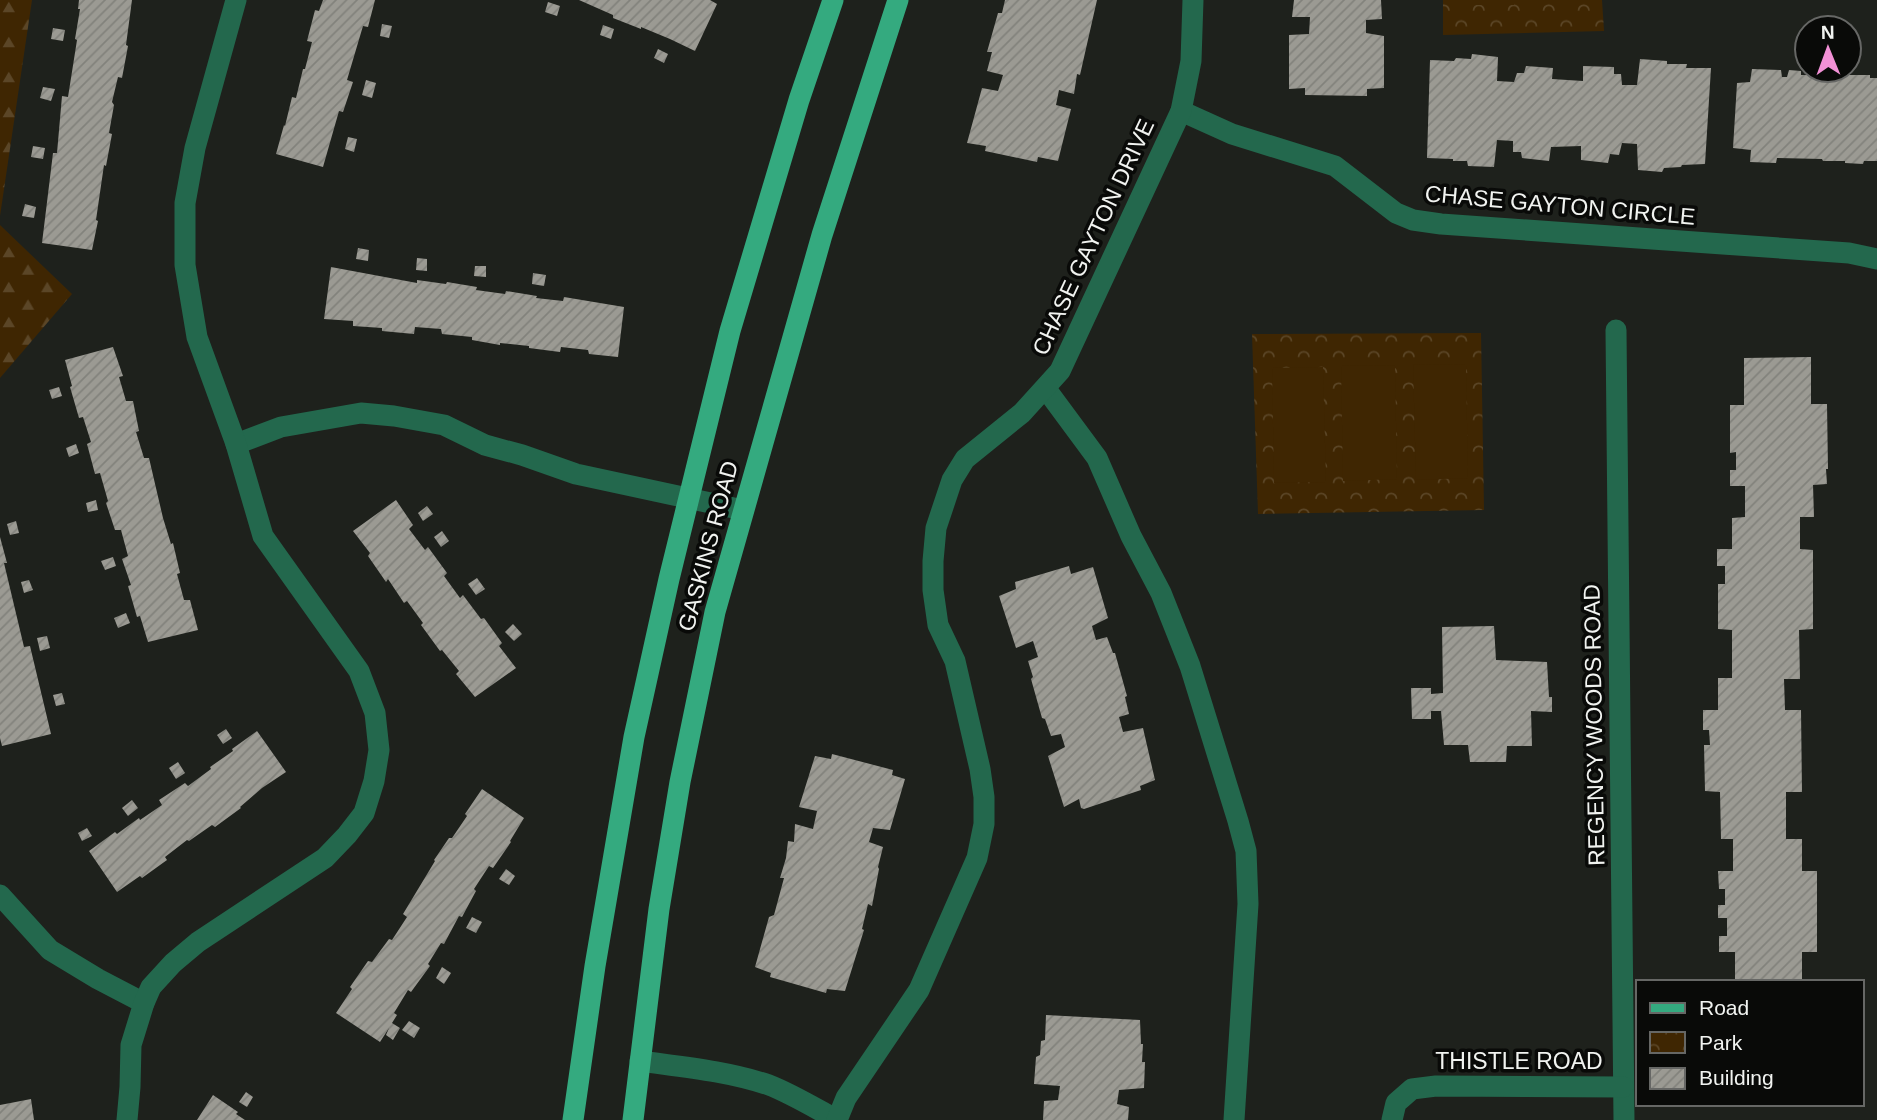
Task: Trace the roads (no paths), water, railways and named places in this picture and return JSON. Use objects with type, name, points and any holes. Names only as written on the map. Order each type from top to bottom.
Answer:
[{"type":"main road","name":"GASKINS ROAD","points":[[572,1120],[634,737],[669,579],[730,331],[799,100],[833,0]]},
{"type":"main road","name":"GASKINS ROAD","points":[[633,1120],[659,909],[680,782],[715,612],[822,235],[898,0]]},
{"type":"street","points":[[127,1120],[131,1045],[151,988],[173,963],[190,949],[325,858],[364,813],[379,750],[375,713],[359,671],[263,536],[236,444],[197,337],[185,265],[185,203],[195,148],[236,0]]},
{"type":"street","name":"CHASE GAYTON DRIVE","points":[[640,1061],[717,1072],[769,1086],[837,1120],[846,1098],[919,990],[977,858],[984,824],[980,769],[954,661],[938,625],[933,590],[936,528],[952,480],[965,459],[1022,413],[1060,371],[1181,111],[1191,61],[1193,0]]},
{"type":"street","name":"CHASE GAYTON CIRCLE","points":[[1181,111],[1231,134],[1335,166],[1396,213],[1413,220],[1849,253],[1877,259]]},
{"type":"street","name":"REGENCY WOODS ROAD","points":[[1616,330],[1624,1120]]},
{"type":"street","points":[[1046,388],[1097,458],[1131,536],[1161,593],[1190,666],[1241,831],[1246,852],[1248,904],[1234,1120]]},
{"type":"street","points":[[236,444],[281,427],[361,414],[394,416],[444,425],[485,445],[576,474],[743,510]]},
{"type":"street","points":[[0,895],[50,950],[144,1003]]},
{"type":"street","name":"THISTLE ROAD","points":[[1392,1120],[1396,1102],[1412,1089],[1436,1086],[1623,1087]]}]
